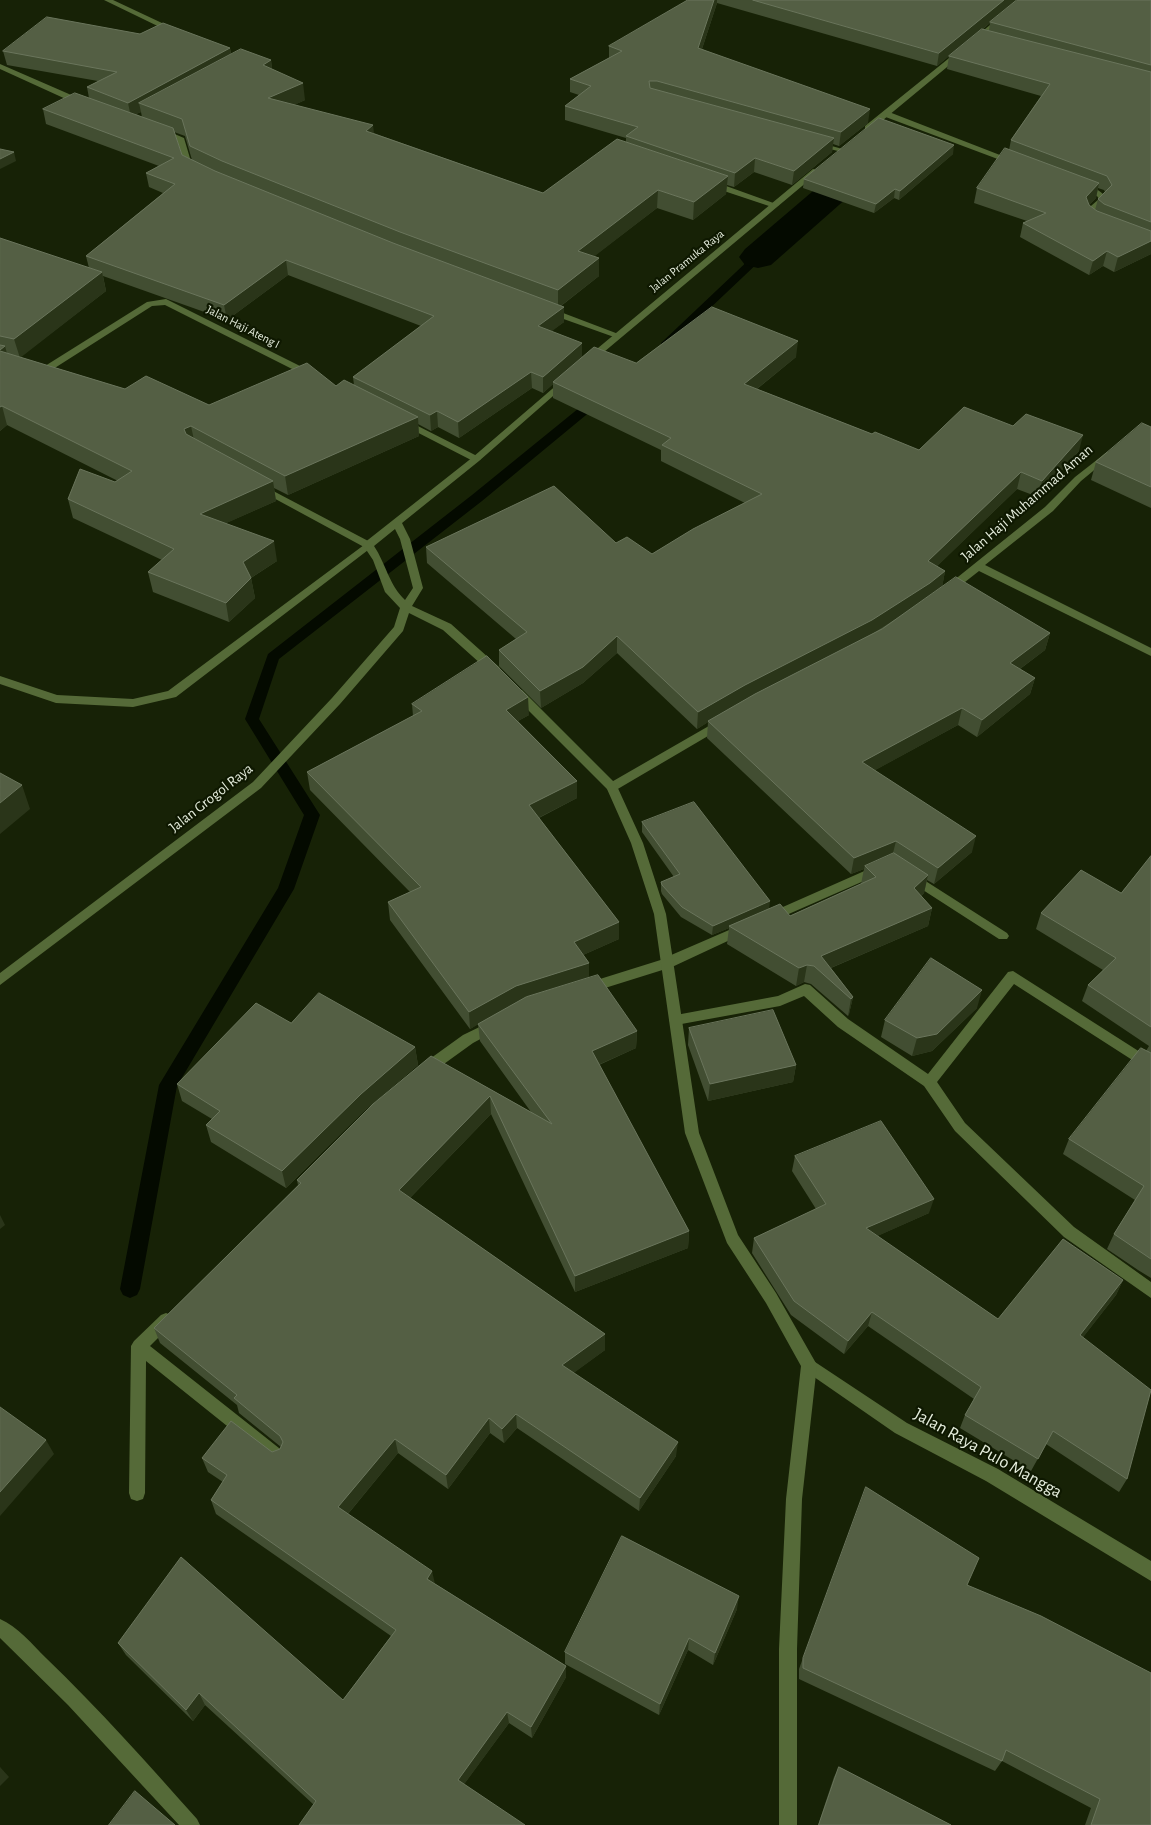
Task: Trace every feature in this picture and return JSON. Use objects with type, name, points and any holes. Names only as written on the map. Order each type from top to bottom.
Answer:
[{"type":"street","points":[[108,0],[183,34]]},
{"type":"street","points":[[864,132],[1025,0]]},
{"type":"street","points":[[978,37],[988,40]]},
{"type":"street","points":[[0,66],[93,106]]},
{"type":"street","points":[[886,114],[1020,164]]},
{"type":"street","points":[[149,128],[181,140],[188,166],[204,174]]},
{"type":"street","points":[[804,139],[842,150]]},
{"type":"street","name":"Jalan Pramuka Raya","points":[[580,367],[823,166]]},
{"type":"street","points":[[702,180],[775,205]]},
{"type":"street","points":[[1075,184],[1100,194],[1103,199],[1088,212],[1090,217],[1106,225]]},
{"type":"street","name":"Jalan Haji Ateng I","points":[[28,365],[47,369],[150,304],[166,302],[316,378]]},
{"type":"street","points":[[535,305],[617,335]]},
{"type":"street","points":[[0,680],[56,699],[133,703],[172,694],[368,545],[476,459],[573,374]]},
{"type":"street","points":[[396,418],[476,459]]},
{"type":"street","name":"Jalan Haji Muhammad Aman","points":[[939,597],[1049,509],[1078,479],[1113,450]]},
{"type":"street","points":[[255,484],[368,545],[378,560],[390,592],[406,607],[447,627],[503,679],[612,787],[650,881],[660,914],[676,1020],[679,1056],[692,1133],[732,1238],[771,1298],[809,1364],[793,1518],[788,1649],[788,1825]]},
{"type":"street","name":"Jalan Grogol Raya","points":[[0,980],[257,785],[305,735],[399,628],[406,607],[418,588],[405,539],[397,522]]},
{"type":"street","points":[[978,566],[1151,652]]},
{"type":"street","points":[[612,787],[732,716]]},
{"type":"street","points":[[577,992],[667,963],[895,866],[1003,936]]},
{"type":"street","points":[[930,1082],[1013,976],[1151,1066]]},
{"type":"street","points":[[676,1020],[780,1001],[805,989],[843,1023],[930,1082],[960,1127],[1069,1232],[1151,1291]]},
{"type":"street","points":[[414,1078],[468,1039],[507,1017]]},
{"type":"street","points":[[137,1493],[139,1346],[180,1306]]},
{"type":"street","points":[[139,1346],[278,1457]]},
{"type":"street","name":"Jalan Raya Pulo Mangga","points":[[809,1364],[901,1428],[1000,1480],[1078,1526],[1151,1573]]},
{"type":"street","points":[[0,1627],[104,1728],[191,1825]]},
{"type":"building","points":[[688,0],[714,0],[698,48],[870,109],[841,132],[657,81],[649,81],[650,88],[834,138],[794,171],[755,158],[735,173],[626,136],[638,127],[565,106],[591,86],[570,79],[622,51],[609,46]]},
{"type":"building","points":[[753,0],[1004,0],[939,53]]},
{"type":"building","points":[[1017,0],[1151,0],[1151,65],[990,22]]},
{"type":"building","points":[[47,17],[140,34],[163,23],[230,48],[128,103],[87,87],[117,72],[3,51]]},
{"type":"building","points":[[982,29],[1151,72],[1151,222],[1104,204],[1098,199],[1112,185],[1107,176],[1011,140],[1050,84],[949,56]]},
{"type":"building","points":[[241,49],[271,60],[263,65],[303,83],[268,98],[373,125],[366,131],[543,193],[617,139],[728,176],[694,202],[658,190],[578,251],[599,258],[558,290],[400,232],[222,161],[190,146],[182,119],[139,103]]},
{"type":"building","points":[[75,93],[173,128],[182,155],[215,171],[393,243],[564,307],[538,326],[582,343],[543,377],[531,372],[458,422],[437,411],[430,415],[353,377],[434,316],[286,260],[224,305],[86,256],[175,184],[146,173],[174,158],[43,109]]},
{"type":"building","points":[[879,118],[954,145],[900,191],[895,189],[876,204],[804,179]]},
{"type":"building","points":[[1005,148],[1099,183],[1086,197],[1089,205],[1097,211],[1151,231],[1151,241],[1118,257],[1107,251],[1093,261],[1023,223],[1046,213],[977,188]]},
{"type":"building","points":[[0,149],[14,152],[0,159]]},
{"type":"building","points":[[0,238],[102,272],[14,339],[0,336]]},
{"type":"building","points":[[712,307],[798,341],[744,384],[872,434],[875,432],[919,450],[964,407],[1013,426],[1026,414],[1083,435],[1042,481],[1021,472],[928,561],[945,571],[930,583],[872,620],[745,685],[698,712],[617,636],[583,667],[540,691],[499,650],[527,632],[426,547],[554,486],[616,543],[627,537],[652,554],[693,529],[762,494],[662,445],[671,438],[553,382],[594,347],[636,363]]},
{"type":"building","points":[[0,351],[125,389],[146,376],[209,405],[307,363],[336,386],[344,380],[418,417],[285,476],[191,426],[184,429],[186,434],[273,481],[200,514],[274,541],[243,562],[251,578],[226,603],[148,572],[174,549],[68,499],[80,469],[115,482],[132,471],[2,406],[0,407]]},
{"type":"building","points":[[1142,423],[1151,427],[1151,487],[1096,462]]},
{"type":"building","points":[[956,577],[1050,633],[1010,663],[1035,678],[982,720],[962,708],[862,762],[976,836],[938,868],[896,841],[854,858],[708,721],[755,694],[882,629]]},
{"type":"building","points":[[487,656],[528,697],[506,710],[577,781],[529,805],[619,922],[574,942],[589,963],[516,986],[469,1012],[388,902],[421,887],[307,772],[422,711],[412,704]]},
{"type":"building","points":[[0,773],[22,785],[0,803]]},
{"type":"building","points":[[694,802],[770,901],[713,926],[682,907],[662,885],[661,882],[680,874],[642,822]]},
{"type":"building","points":[[894,853],[928,875],[914,888],[932,908],[821,956],[853,997],[851,999],[814,966],[807,965],[799,968],[729,926],[780,904],[790,916],[876,877],[865,866]]},
{"type":"building","points":[[1151,856],[1151,1027],[1088,985],[1116,958],[1041,913],[1081,870],[1121,893]]},
{"type":"building","points":[[931,958],[982,990],[937,1034],[917,1038],[885,1020]]},
{"type":"building","points":[[598,975],[637,1031],[592,1051],[689,1231],[575,1276],[490,1096],[399,1190],[605,1334],[562,1365],[678,1442],[640,1498],[516,1414],[502,1429],[489,1418],[446,1475],[395,1439],[338,1507],[432,1571],[427,1579],[566,1666],[531,1727],[507,1712],[458,1780],[525,1825],[299,1825],[316,1801],[199,1693],[186,1710],[118,1643],[181,1557],[343,1700],[396,1630],[211,1500],[227,1475],[202,1458],[231,1421],[272,1452],[280,1449],[283,1442],[280,1436],[234,1398],[237,1395],[154,1328],[301,1183],[297,1180],[373,1104],[431,1056],[552,1124],[478,1024],[526,997]]},
{"type":"building","points":[[319,993],[415,1047],[361,1094],[282,1171],[206,1125],[220,1111],[177,1084],[256,1003],[291,1023]]},
{"type":"building","points":[[773,1010],[796,1065],[710,1084],[689,1028]]},
{"type":"building","points":[[1141,1048],[1151,1053],[1151,1259],[1114,1234],[1144,1186],[1069,1139]]},
{"type":"building","points":[[881,1121],[934,1199],[866,1228],[998,1319],[1063,1239],[1123,1280],[1080,1335],[1151,1390],[1127,1479],[1053,1431],[1038,1459],[965,1415],[981,1387],[872,1312],[848,1341],[794,1301],[754,1238],[826,1204],[795,1156]]},
{"type":"building","points":[[0,1407],[46,1440],[0,1492]]},
{"type":"building","points":[[866,1487],[979,1558],[967,1585],[1041,1616],[1151,1673],[1151,1825],[1091,1825],[1100,1799],[1006,1750],[1002,1761],[803,1668],[803,1658]]},
{"type":"building","points":[[622,1536],[739,1596],[715,1653],[689,1638],[660,1704],[565,1652]]},
{"type":"building","points":[[839,1767],[951,1825],[819,1825]]},
{"type":"building","points":[[135,1791],[175,1825],[109,1825]]},
{"type":"waterway","points":[[758,257],[886,146]]},
{"type":"waterway","points":[[665,345],[758,257]]},
{"type":"waterway","points":[[130,1289],[168,1085],[286,889],[312,815],[252,719],[273,657],[477,498],[599,398]]}]
